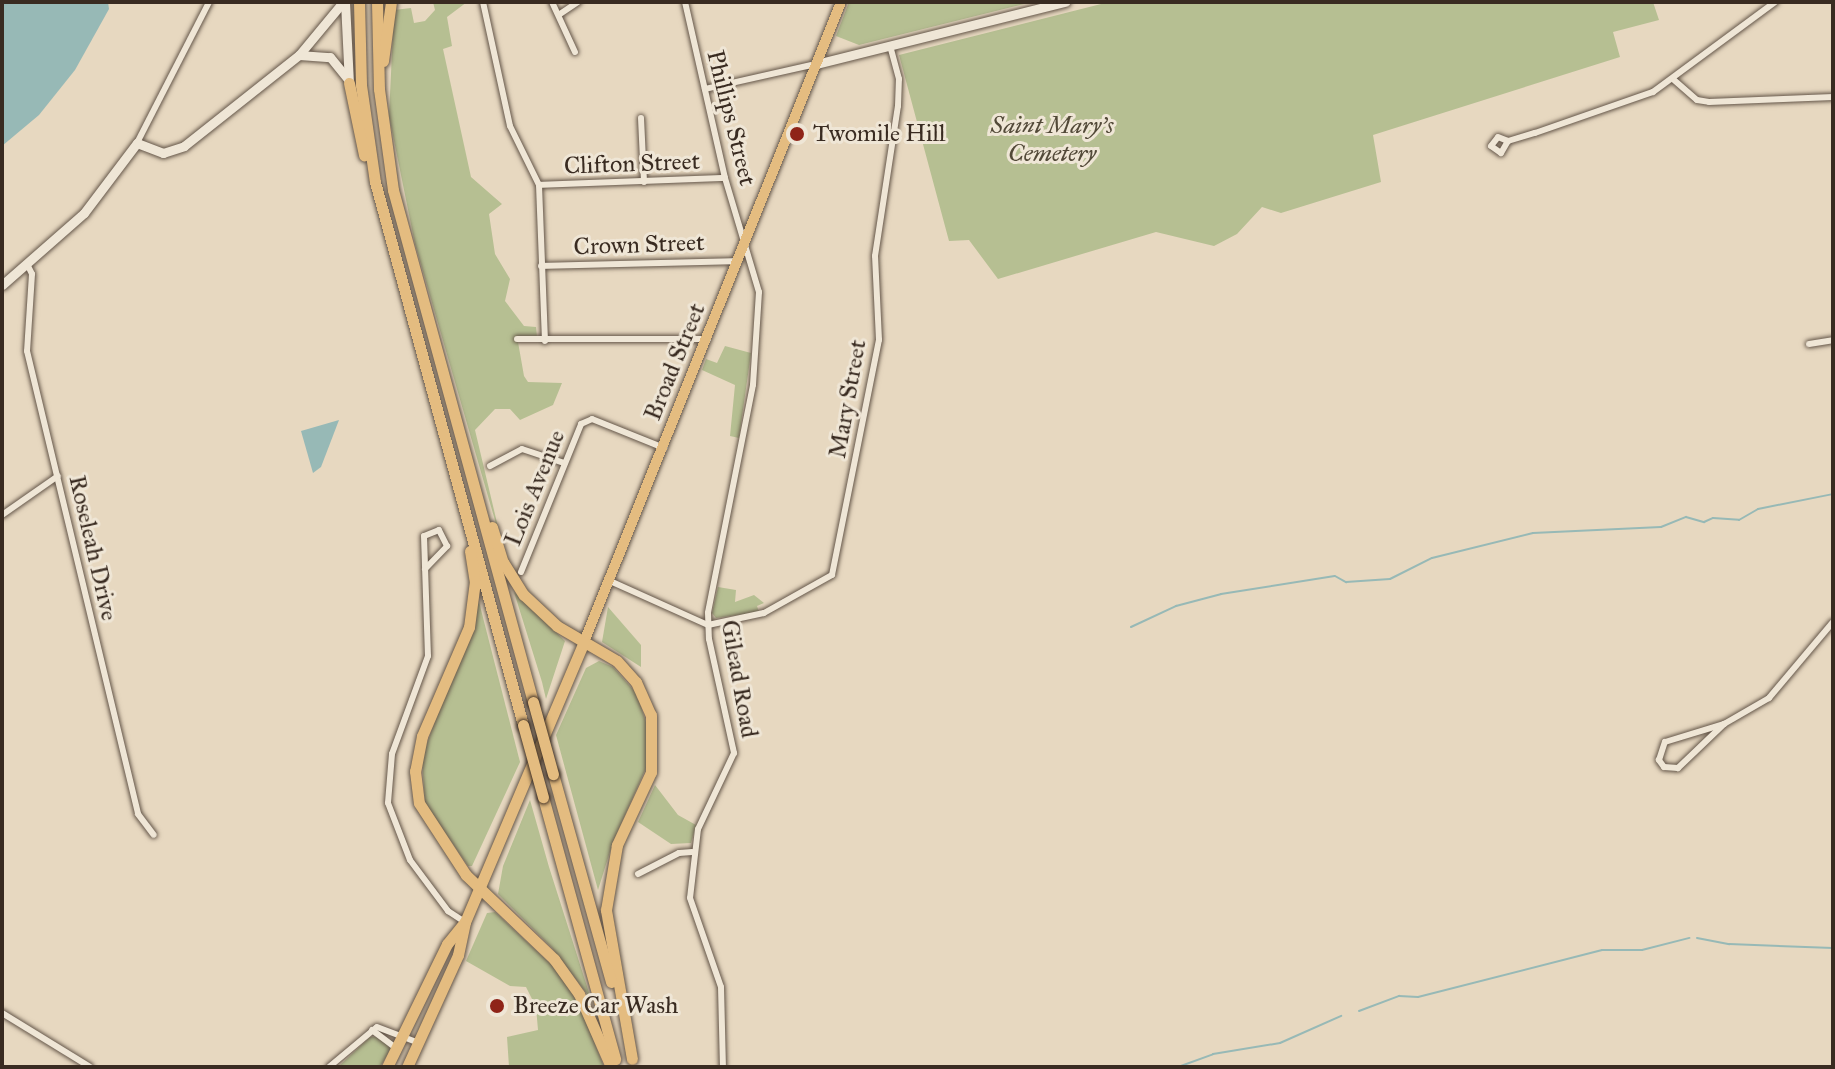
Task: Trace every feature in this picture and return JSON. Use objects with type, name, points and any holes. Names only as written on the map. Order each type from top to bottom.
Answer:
[{"type":"highway","points":[[359,2],[361,85],[375,182]]},
{"type":"highway","points":[[377,2],[379,89],[398,211],[633,1063]]},
{"type":"highway","points":[[379,89],[391,2]]},
{"type":"highway","points":[[349,83],[360,141],[375,182],[617,1067]]},
{"type":"highway","points":[[474,489],[503,562],[524,595],[584,642],[617,661],[636,682],[651,715],[651,772],[617,845],[608,882],[609,939],[633,1063]]},
{"type":"highway","points":[[464,503],[475,581],[469,627],[422,736],[415,771],[425,817],[479,889],[554,959],[585,1005],[611,1067]]},
{"type":"highway","name":"Broad Street","points":[[465,922],[584,642]]},
{"type":"highway","points":[[387,1067],[448,941],[465,922]]},
{"type":"highway","points":[[407,1067],[462,946],[465,922]]},
{"type":"main road","points":[[2,285],[95,202],[137,143],[163,153],[178,150],[299,55],[344,2]]},
{"type":"main road","points":[[344,2],[349,83]]},
{"type":"main road","name":"Broad Street","points":[[584,642],[841,2]]},
{"type":"main road","points":[[816,64],[1065,2]]},
{"type":"main road","points":[[299,55],[330,57],[349,83]]},
{"type":"street","points":[[137,143],[209,2]]},
{"type":"street","points":[[483,2],[482,13],[510,126],[539,185],[545,341]]},
{"type":"street","points":[[552,2],[575,52]]},
{"type":"street","points":[[560,14],[578,2]]},
{"type":"street","name":"Phillips Street","points":[[685,2],[725,178],[747,241]]},
{"type":"street","points":[[1508,141],[1631,101],[1674,80],[1775,2]]},
{"type":"street","name":"Mary Street","points":[[708,625],[764,613],[828,581],[836,566],[879,340],[875,256],[899,92],[890,46]]},
{"type":"street","points":[[705,89],[816,64]]},
{"type":"street","points":[[1674,80],[1697,100],[1709,102],[1833,97]]},
{"type":"street","points":[[641,118],[644,182]]},
{"type":"street","name":"Clifton Street","points":[[539,185],[725,178]]},
{"type":"street","name":"Gilead Road","points":[[723,1067],[721,987],[693,917],[692,852],[734,753],[708,625],[759,326],[758,284],[747,241]]},
{"type":"street","name":"Crown Street","points":[[541,266],[739,261]]},
{"type":"street","name":"Roseleah Drive","points":[[27,264],[32,274],[27,351],[138,814],[154,835]]},
{"type":"street","points":[[517,339],[708,339]]},
{"type":"street","points":[[1809,344],[1833,340]]},
{"type":"street","name":"Lois Avenue","points":[[521,572],[564,463],[586,420],[664,448]]},
{"type":"street","points":[[490,466],[522,449],[564,463]]},
{"type":"street","points":[[2,515],[58,476]]},
{"type":"street","points":[[425,569],[447,546],[439,530],[424,536],[425,569],[428,656],[392,754],[388,803],[410,860],[448,911],[465,922]]},
{"type":"street","points":[[610,581],[708,625]]},
{"type":"street","points":[[1724,724],[1678,768],[1664,767],[1659,760],[1665,742],[1724,724],[1769,698],[1833,622]]},
{"type":"street","points":[[638,874],[668,857],[692,852]]},
{"type":"street","points":[[2,1013],[90,1067]]},
{"type":"street","points":[[372,1030],[397,1049]]},
{"type":"street","points":[[329,1067],[372,1030],[404,1035],[420,1043]]},
{"type":"green space","points":[[433,2],[467,2],[447,17],[452,46],[443,49],[471,177],[502,204],[489,214],[495,254],[510,279],[505,301],[524,326],[536,327],[537,337],[518,342],[524,376],[528,382],[562,383],[553,405],[520,420],[510,409],[495,409],[475,430],[503,548],[415,244],[389,116],[394,10],[411,8],[414,23],[425,21],[435,10]]},
{"type":"green space","points":[[849,2],[1032,2],[859,45],[836,36]]},
{"type":"green space","name":"Saint Mary's Cemetery","points":[[1109,2],[1653,2],[1659,20],[1613,32],[1620,57],[1373,135],[1381,182],[1281,213],[1262,207],[1237,234],[1214,246],[1156,232],[998,279],[969,240],[949,241],[899,55]]},
{"type":"green space","points":[[725,346],[751,353],[739,438],[730,436],[735,385],[702,370],[706,359],[717,363]]},
{"type":"green space","points":[[718,587],[736,590],[735,602],[754,595],[764,603],[757,606],[759,612],[716,618],[712,613]]},
{"type":"green space","points":[[514,592],[565,641],[546,699],[542,682]]},
{"type":"green space","points":[[478,598],[520,762],[472,866],[468,866],[425,803],[422,758]]},
{"type":"green space","points":[[608,607],[641,645],[641,667],[602,642]]},
{"type":"green space","points":[[599,661],[613,667],[637,694],[649,732],[646,768],[613,842],[598,890],[556,735],[586,668]]},
{"type":"green space","points":[[655,785],[678,815],[696,825],[691,843],[671,844],[638,822]]},
{"type":"green space","points":[[530,800],[591,999],[552,948],[498,894],[503,866]]},
{"type":"green space","points":[[495,912],[559,972],[579,1003],[604,1067],[509,1067],[507,1037],[538,1030],[536,1007],[526,987],[510,986],[466,961],[487,913]]},
{"type":"green space","points":[[370,1037],[379,1037],[391,1049],[380,1067],[338,1067]]},
{"type":"water","points":[[2,2],[108,2],[109,9],[75,70],[39,115],[2,146]]},
{"type":"water","points":[[339,420],[321,467],[313,473],[301,431]]},
{"type":"waterway","points":[[1131,627],[1176,606],[1221,594],[1335,576],[1346,582],[1390,579],[1432,558],[1533,533],[1661,527],[1686,517],[1704,522],[1713,518],[1739,520],[1758,509],[1833,494]]},
{"type":"waterway","points":[[1359,1011],[1399,996],[1418,997],[1602,950],[1642,950],[1689,938]]},
{"type":"waterway","points":[[1697,938],[1729,944],[1833,948]]},
{"type":"waterway","points":[[1178,1067],[1213,1054],[1280,1043],[1341,1016]]},
{"type":"place","name":"Twomile Hill","points":[[797,134]]},
{"type":"place","name":"Breeze Car Wash","points":[[497,1006]]}]
